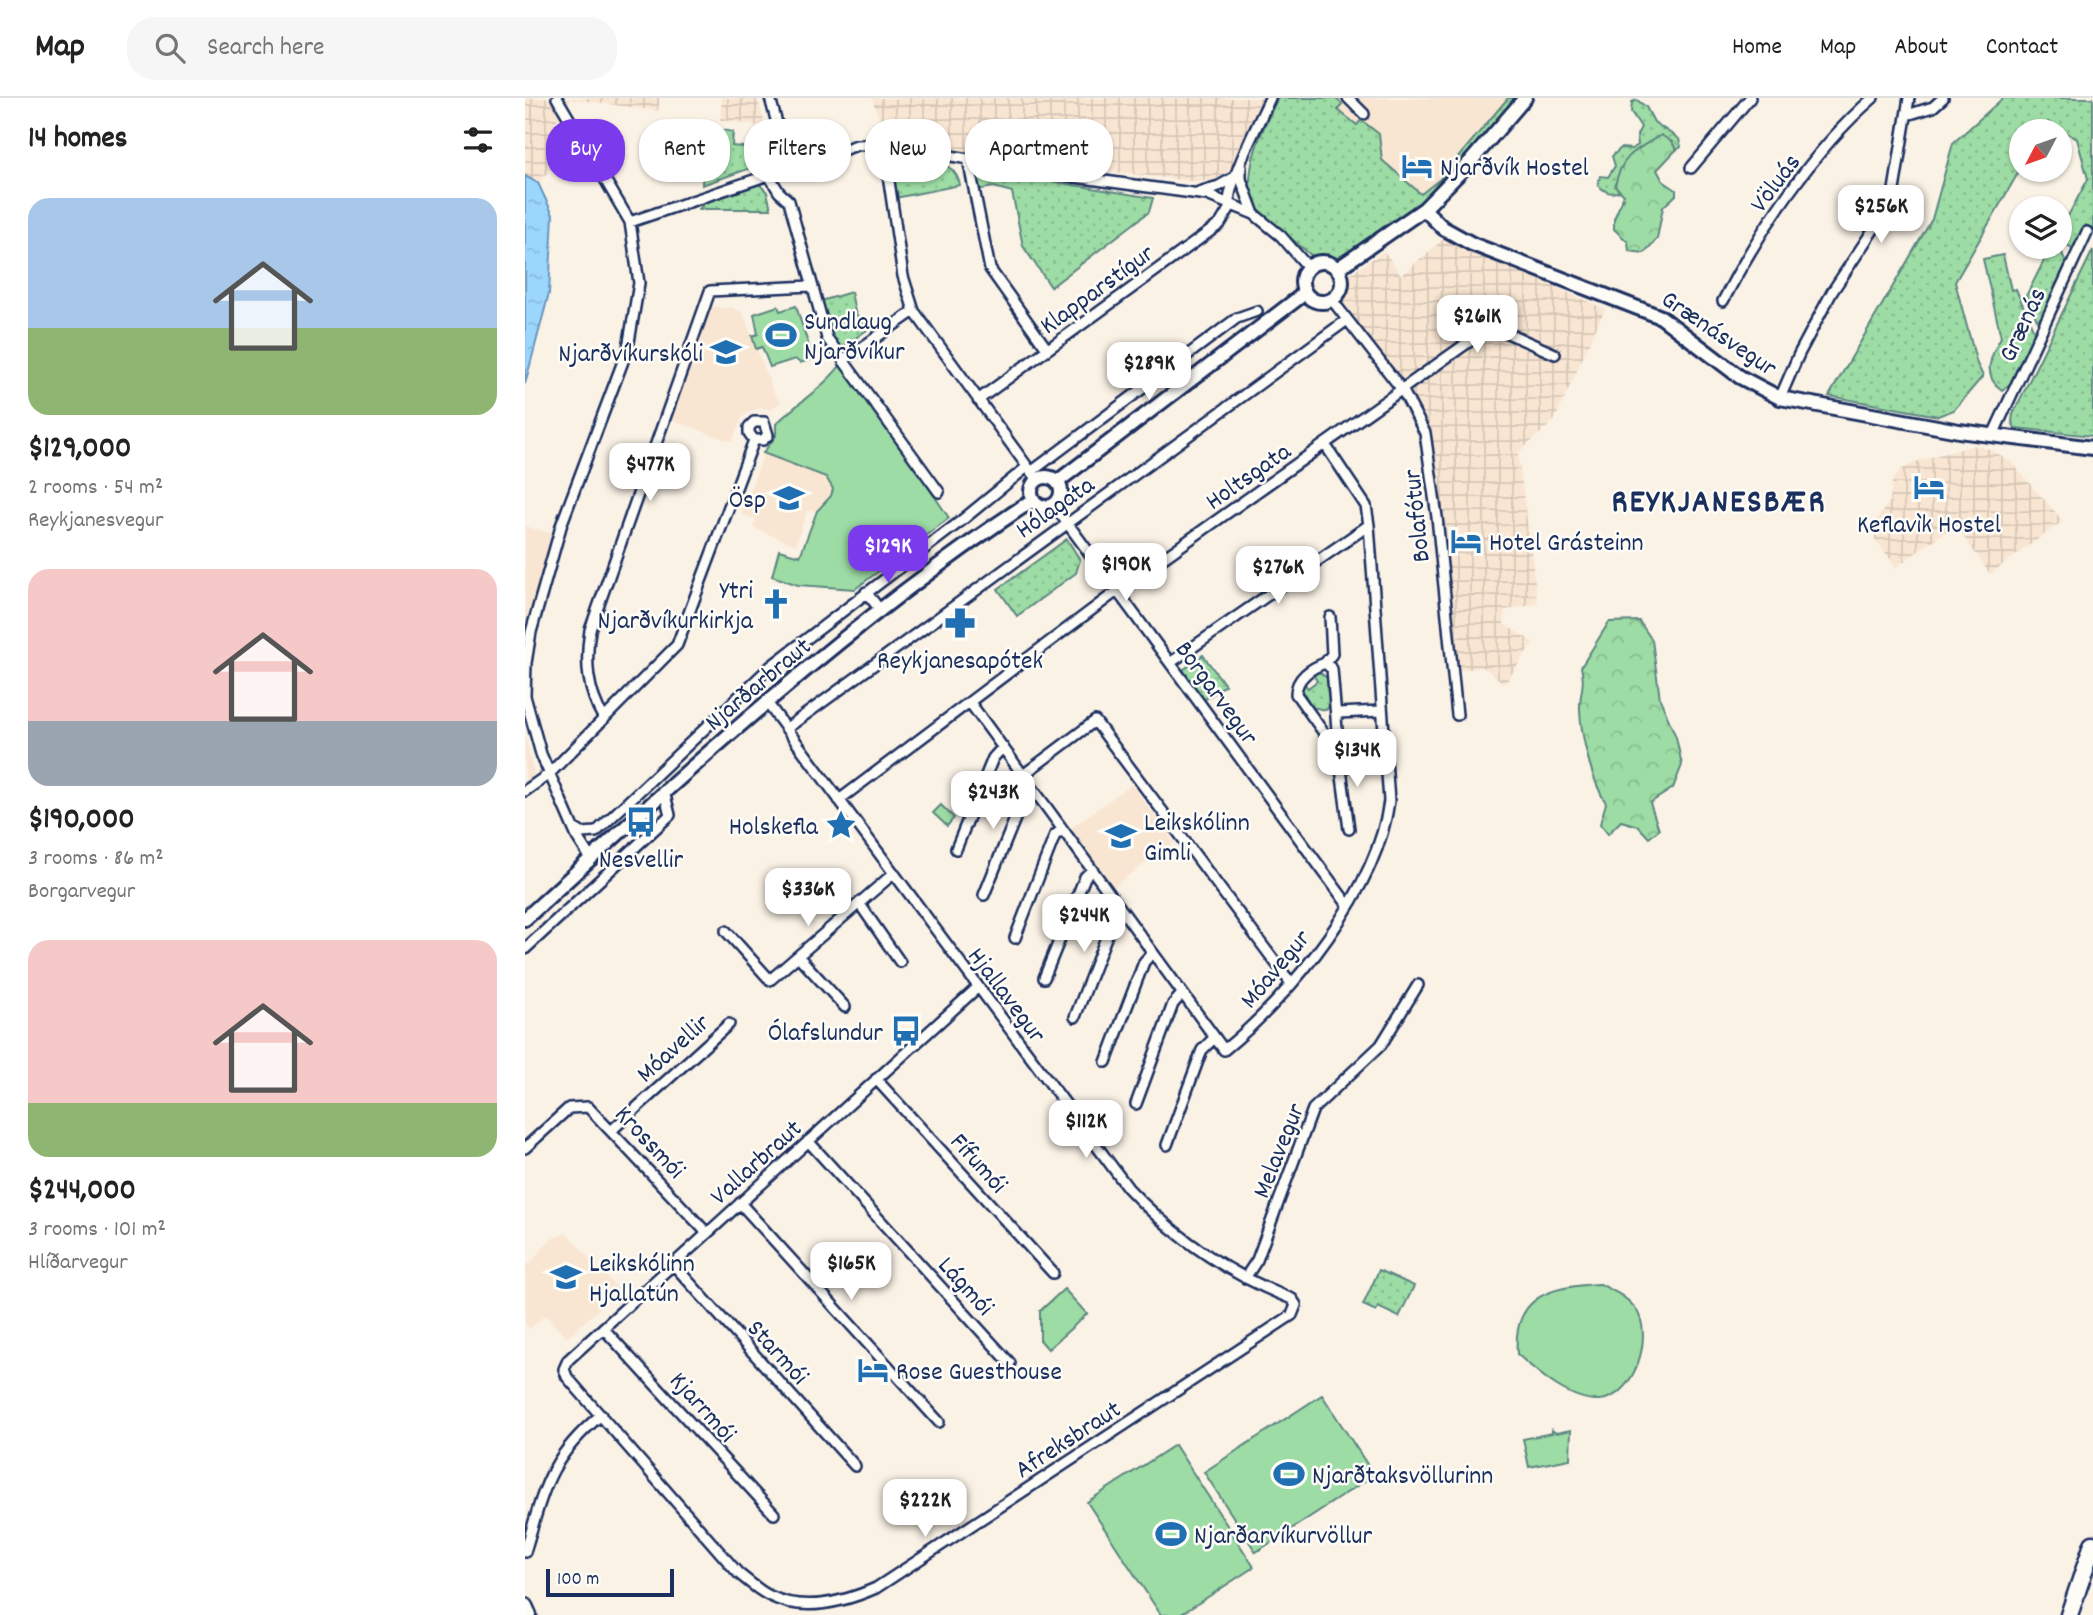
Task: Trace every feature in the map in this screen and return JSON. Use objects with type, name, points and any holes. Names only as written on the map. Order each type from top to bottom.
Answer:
[{"type":"highway","points":[[2069,1615],[2093,1544]]},
{"type":"main road","points":[[1338,269],[1424,209],[1471,161],[1525,98]]},
{"type":"main road","name":"Grænásvegur","points":[[1424,209],[1443,228],[1472,244],[1661,317],[1740,377],[1780,398],[1993,435],[2093,448]]},
{"type":"main road","points":[[1326,262],[1338,269],[1342,286],[1332,300],[1314,301],[1305,293],[1301,283],[1308,267],[1326,262]]},
{"type":"main road","points":[[1057,482],[1305,293]]},
{"type":"main road","points":[[1032,473],[1050,477],[1057,482],[1061,491],[1054,505],[1040,506],[1033,500],[1032,473]]},
{"type":"main road","name":"Njarðarbraut","points":[[525,919],[664,791],[768,704],[881,611],[1033,500]]},
{"type":"main road","points":[[525,1606],[529,1615]]},
{"type":"street","points":[[770,98],[776,119]]},
{"type":"street","points":[[1230,203],[1241,165],[1270,98]]},
{"type":"street","points":[[1347,98],[1364,114]]},
{"type":"street","points":[[1691,168],[1750,98]]},
{"type":"street","name":"Völuás","points":[[1723,302],[1780,209],[1812,166],[1874,98]]},
{"type":"street","points":[[1780,398],[1799,354],[1832,292],[1885,212],[1894,190],[1909,98]]},
{"type":"street","points":[[1907,115],[1933,107],[1943,98]]},
{"type":"street","points":[[559,101],[630,222],[639,283],[634,326],[559,532],[531,632],[525,696],[549,774],[573,828],[591,859]]},
{"type":"street","points":[[851,148],[866,143],[965,159]]},
{"type":"street","points":[[1196,192],[1237,178]]},
{"type":"street","points":[[1237,178],[1254,214]]},
{"type":"street","points":[[1113,180],[1196,192],[1230,203],[1254,214],[1281,236],[1308,267]]},
{"type":"street","points":[[630,222],[754,182]]},
{"type":"street","points":[[773,182],[789,201],[827,338],[939,492]]},
{"type":"street","points":[[889,182],[903,276],[914,311],[1032,473]]},
{"type":"street","points":[[973,182],[990,269],[1047,349]]},
{"type":"street","name":"Klapparstígur","points":[[978,400],[1220,224],[1230,203]]},
{"type":"street","name":"Grænás","points":[[1993,435],[2087,232]]},
{"type":"street","points":[[604,719],[591,697],[587,650],[590,630],[710,291],[811,286]]},
{"type":"street","name":"Bolafótur","points":[[1332,300],[1403,391],[1421,423],[1429,453],[1457,715]]},
{"type":"street","points":[[573,828],[582,833],[596,832],[771,666],[866,592],[1032,473],[1237,318],[1257,310]]},
{"type":"street","points":[[843,360],[914,311]]},
{"type":"street","name":"Hólagata","points":[[787,728],[1347,320]]},
{"type":"street","name":"Holtsgata","points":[[839,800],[971,704],[1117,591],[1493,328],[1555,354]]},
{"type":"street","points":[[525,791],[549,774],[677,645],[754,440]]},
{"type":"street","name":"Móavegur","points":[[1214,1038],[1224,1050],[1254,1025],[1290,982],[1348,905],[1385,831],[1389,801],[1366,506],[1326,446]]},
{"type":"street","name":"Borgarvegur","points":[[1054,505],[1348,905]]},
{"type":"street","points":[[1170,663],[1369,526]]},
{"type":"street","points":[[866,592],[881,611]]},
{"type":"street","points":[[1330,617],[1332,654],[1325,663],[1313,668],[1300,680],[1296,694],[1339,754]]},
{"type":"street","points":[[1325,663],[1332,669],[1349,829]]},
{"type":"street","name":"Hjallavegur","points":[[768,704],[1128,1188],[1188,1245],[1245,1278]]},
{"type":"street","points":[[971,704],[1214,1038],[1202,1051],[1167,1145]]},
{"type":"street","points":[[1338,713],[1381,711]]},
{"type":"street","points":[[1023,775],[1095,721],[1290,982]]},
{"type":"street","points":[[956,849],[993,758],[1003,747]]},
{"type":"street","points":[[984,895],[1023,799],[1031,787]]},
{"type":"street","points":[[525,949],[670,816],[664,791]]},
{"type":"street","points":[[1015,938],[1051,846],[1062,830]]},
{"type":"street","points":[[1044,978],[1085,877],[1092,870]]},
{"type":"street","points":[[726,931],[770,980],[893,874]]},
{"type":"street","points":[[859,903],[900,962]]},
{"type":"street","points":[[1075,1017],[1114,916],[1121,911]]},
{"type":"street","points":[[1105,1062],[1143,962],[1151,953]]},
{"type":"street","points":[[798,956],[845,1007]]},
{"type":"street","name":"Melavegur","points":[[1245,1278],[1257,1260],[1313,1109],[1381,1045],[1418,985]]},
{"type":"street","name":"Vallarbraut","points":[[564,1369],[568,1360],[977,988]]},
{"type":"street","points":[[1136,1104],[1173,1004],[1182,994]]},
{"type":"street","name":"Móavellir","points":[[612,1130],[729,1024]]},
{"type":"street","name":"Fífumói","points":[[876,1079],[1053,1273]]},
{"type":"street","name":"Krossmói","points":[[525,1148],[565,1110],[576,1105],[592,1109],[707,1233]]},
{"type":"street","name":"Lágmói","points":[[808,1141],[1010,1363]]},
{"type":"street","points":[[740,1203],[939,1422]]},
{"type":"street","name":"Starmói","points":[[673,1265],[855,1466]]},
{"type":"street","name":"Afreksbraut","points":[[564,1369],[567,1377],[738,1573],[770,1597],[819,1605],[849,1600],[904,1571],[1296,1310],[1292,1299],[1245,1278]]},
{"type":"street","name":"Kjarrmói","points":[[603,1328],[774,1514]]},
{"type":"street","points":[[525,1552],[554,1464],[574,1437],[601,1415]]},
{"type":"shaded area","points":[[525,98],[660,98],[658,111],[572,99],[557,119],[546,119],[546,174],[538,183],[525,176]]},
{"type":"shaded area","points":[[722,98],[757,98],[764,119],[744,119],[744,124],[720,119]]},
{"type":"shaded area","points":[[872,98],[1262,98],[1230,171],[1214,180],[1198,182],[1113,172],[1113,119],[965,119],[965,151],[951,149],[951,119],[879,119]]},
{"type":"shaded area","points":[[1335,98],[1508,98],[1440,179],[1421,195],[1382,160],[1358,125],[1337,109],[1342,104]]},
{"type":"shaded area","points":[[1445,238],[1605,309],[1554,421],[1518,453],[1538,604],[1505,610],[1504,624],[1533,642],[1505,684],[1483,667],[1455,671],[1426,427],[1415,403],[1344,303],[1349,275],[1384,251],[1401,275]]},
{"type":"shaded area","name":"Njarðvíkurskóli","points":[[716,306],[723,309],[731,307],[743,313],[773,391],[781,402],[771,410],[762,408],[748,412],[742,418],[732,442],[672,420],[709,308]]},
{"type":"shaded area","points":[[1975,445],[1992,450],[2011,462],[2063,521],[1990,574],[1955,525],[1896,567],[1873,536],[1874,523],[1890,501],[1892,482],[1899,471],[1920,460]]},
{"type":"shaded area","name":"Ösp","points":[[764,453],[826,477],[832,485],[831,496],[817,511],[807,511],[796,545],[753,528],[756,519],[741,514]]},
{"type":"shaded area","points":[[525,526],[553,534],[525,648]]},
{"type":"shaded area","points":[[525,735],[534,774],[526,783],[525,782]]},
{"type":"shaded area","name":"Leikskólinn Gimli","points":[[1132,784],[1174,843],[1110,889],[1068,830]]},
{"type":"shaded area","name":"Leikskólinn Hjallatún","points":[[567,1233],[619,1290],[567,1338],[545,1315],[530,1329],[525,1324],[525,1264],[529,1264],[551,1239]]},
{"type":"green space","points":[[1278,98],[1335,98],[1342,104],[1338,110],[1357,125],[1361,120],[1379,134],[1382,160],[1421,194],[1440,179],[1508,98],[1519,98],[1468,159],[1423,203],[1346,259],[1312,256],[1255,208],[1251,195],[1251,166],[1260,137]]},
{"type":"green space","points":[[2003,98],[2093,98],[2093,229],[2086,225],[2072,248],[2072,208],[2088,179],[2077,139],[2072,136],[2072,119],[2009,119],[2009,182],[2013,182],[1955,282],[1977,364],[1983,376],[1954,410],[1938,416],[1829,396],[1932,219],[1953,143]]},
{"type":"green space","points":[[1637,100],[1646,107],[1654,122],[1679,139],[1681,147],[1676,150],[1672,142],[1615,186],[1620,191],[1608,192],[1598,185],[1600,176],[1608,177],[1615,166],[1612,156],[1621,148],[1632,149],[1638,145],[1637,135],[1641,127],[1631,112],[1632,102]]},
{"type":"green space","points":[[730,131],[733,132],[732,146],[744,147],[744,170],[730,175]]},
{"type":"green space","points":[[1661,135],[1672,142],[1676,150],[1657,170],[1663,181],[1676,190],[1676,195],[1663,207],[1657,239],[1644,253],[1629,251],[1628,242],[1614,229],[1614,219],[1624,195],[1615,186],[1625,161]]},
{"type":"green space","points":[[951,169],[960,185],[895,198],[893,182],[951,182]]},
{"type":"green space","points":[[974,182],[1055,182],[1153,198],[1149,212],[1051,287],[1023,246],[1012,192],[994,187],[976,190]]},
{"type":"green space","points":[[759,184],[767,192],[771,209],[699,209],[707,200]]},
{"type":"green space","points":[[2093,250],[2093,436],[2015,428],[2012,422],[2013,414]]},
{"type":"green space","points":[[2003,255],[2011,290],[2016,289],[2035,334],[2010,384],[2002,390],[1990,372],[1991,358],[2001,337],[1983,259]]},
{"type":"green space","points":[[2045,259],[2064,259],[2067,267],[2045,316],[2037,320],[2026,296]]},
{"type":"green space","points":[[851,292],[855,312],[867,330],[838,350],[831,341],[818,302]]},
{"type":"green space","name":"Sundlaug Njarðvíkur","points":[[778,306],[780,311],[796,306],[813,359],[800,363],[795,359],[770,367],[762,347],[756,349],[752,336],[758,334],[754,314]]},
{"type":"green space","points":[[844,360],[949,518],[855,589],[798,585],[772,576],[779,550],[800,556],[817,511],[831,496],[833,489],[826,477],[763,453],[776,436],[776,424],[821,386]]},
{"type":"green space","points":[[1067,539],[1080,560],[1076,573],[1017,616],[998,589]]},
{"type":"green space","points":[[1639,621],[1652,640],[1660,699],[1676,737],[1682,765],[1673,788],[1650,803],[1659,830],[1649,838],[1638,826],[1621,821],[1608,834],[1600,824],[1606,803],[1588,758],[1580,710],[1583,679],[1581,667],[1609,622]]},
{"type":"green space","points":[[1203,655],[1225,685],[1204,700],[1183,670]]},
{"type":"green space","points":[[1318,671],[1327,678],[1331,704],[1326,710],[1311,707],[1302,689],[1304,683],[1308,688],[1317,681],[1314,676]]},
{"type":"green space","points":[[941,805],[954,818],[947,826],[933,813]]},
{"type":"green space","points":[[1379,1270],[1414,1286],[1399,1317],[1378,1307],[1376,1311],[1363,1305]]},
{"type":"green space","points":[[1600,1284],[1619,1294],[1635,1308],[1641,1319],[1643,1333],[1642,1348],[1632,1376],[1623,1388],[1600,1400],[1577,1396],[1544,1377],[1517,1354],[1517,1334],[1521,1318],[1528,1306],[1539,1298],[1566,1287]]},
{"type":"green space","points":[[1064,1289],[1087,1314],[1048,1349],[1040,1340],[1040,1311]]},
{"type":"green space","name":"Njarðtaksvöllurinn","points":[[1322,1395],[1374,1475],[1256,1552],[1204,1472]]},
{"type":"green space","points":[[1552,1430],[1556,1433],[1571,1430],[1570,1459],[1529,1467],[1523,1439],[1552,1433]]},
{"type":"green space","name":"Njarðarvíkurvöllur","points":[[1175,1445],[1254,1567],[1180,1615],[1161,1615],[1087,1502]]},
{"type":"water","points":[[525,176],[538,183],[553,215],[549,293],[525,384]]},
{"type":"place","name":"Njarðvík Hostel","points":[[1417,166]]},
{"type":"place","name":"Sundlaug Njarðvíkur","points":[[781,335]]},
{"type":"place","name":"Njarðvíkurskóli","points":[[726,352]]},
{"type":"place","name":"Keflavìk Hostel","points":[[1929,487]]},
{"type":"place","name":"Ösp","points":[[789,498]]},
{"type":"place","name":"Hotel Grásteinn","points":[[1466,541]]},
{"type":"place","name":"Ytri Njarðvíkurkirkja","points":[[776,604]]},
{"type":"place","name":"Reykjanesapótek","points":[[960,623]]},
{"type":"place","name":"Nesvellir","points":[[641,822]]},
{"type":"place","name":"Holskefla","points":[[841,825]]},
{"type":"place","name":"Leikskólinn Gimli","points":[[1121,836]]},
{"type":"place","name":"Ólafslundur","points":[[906,1031]]},
{"type":"place","name":"Leikskólinn Hjallatún","points":[[566,1277]]},
{"type":"place","name":"Rose Guesthouse","points":[[873,1370]]},
{"type":"place","name":"Njarðtaksvöllurinn","points":[[1289,1474]]},
{"type":"place","name":"Njarðarvíkurvöllur","points":[[1171,1534]]},
{"type":"district","name":"REYKJANESBÆR","points":[[1719,499]]}]
